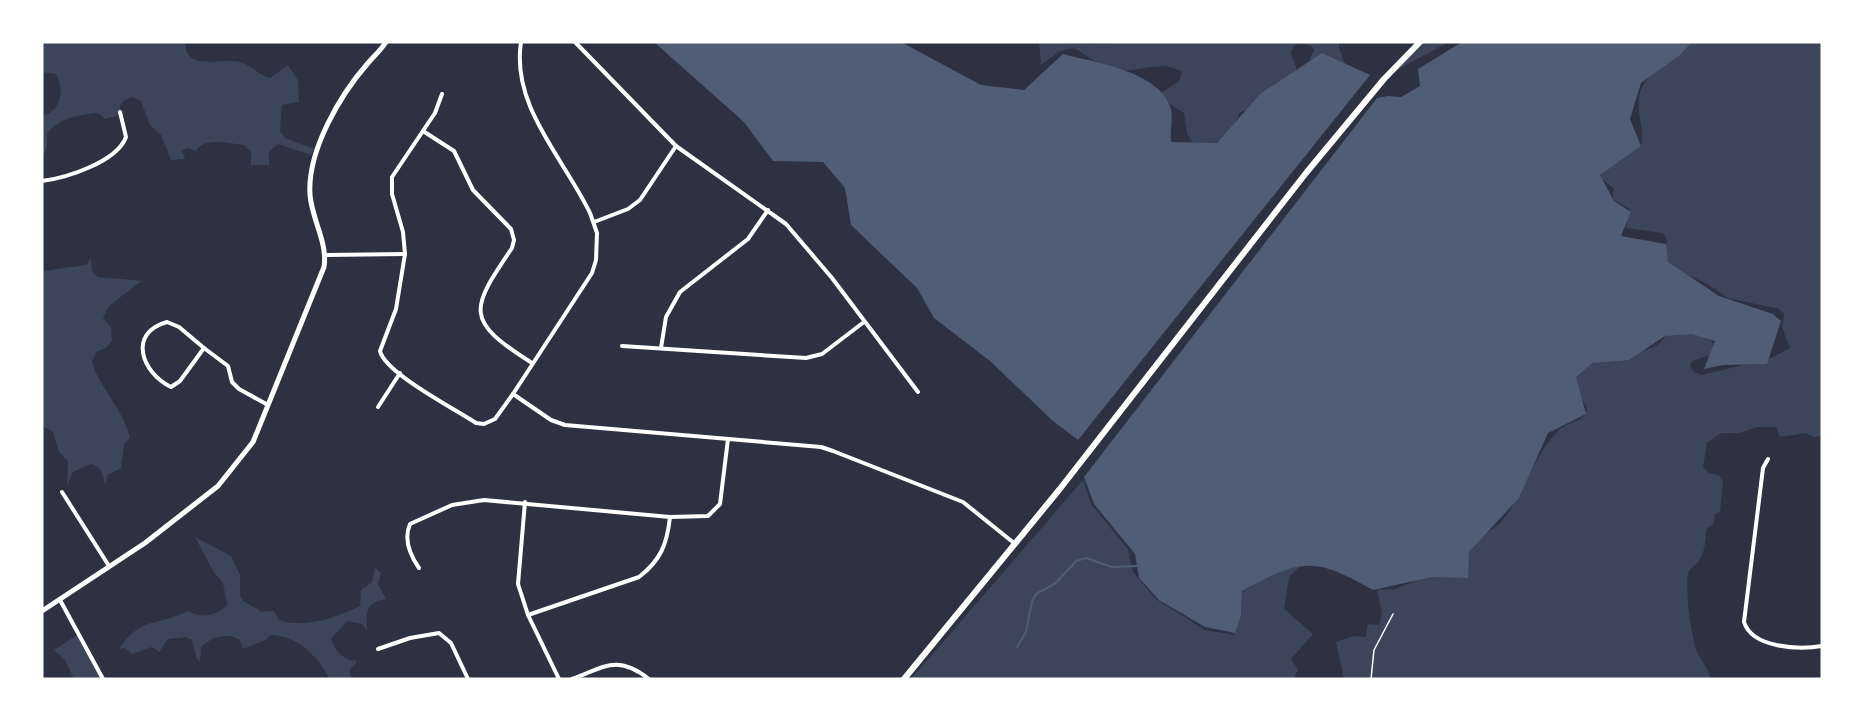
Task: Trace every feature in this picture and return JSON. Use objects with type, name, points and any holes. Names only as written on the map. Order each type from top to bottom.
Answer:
[{"type":"main road","points":[[904,679],[1384,79],[1420,42]]},
{"type":"street","points":[[42,611],[110,567],[219,486],[253,442],[316,286],[326,255],[310,196],[313,160],[322,136],[343,99],[366,64],[386,42]]},
{"type":"street","points":[[442,94],[423,131],[392,177],[392,195],[403,232],[405,254],[396,309],[380,351],[386,362],[400,374],[480,424],[495,419],[513,394],[592,273],[597,248],[594,222],[578,188],[525,100],[519,67],[520,42]]},
{"type":"street","points":[[575,42],[676,146],[786,224],[801,240],[918,392]]},
{"type":"street","points":[[42,182],[63,177],[96,164],[116,152],[126,137],[120,112]]},
{"type":"street","points":[[423,131],[453,151],[473,190],[511,229],[514,240],[512,248],[484,290],[481,310],[483,320],[492,336],[532,363]]},
{"type":"street","points":[[594,222],[628,209],[640,200],[676,146]]},
{"type":"street","points":[[662,348],[666,317],[680,292],[744,244],[768,210]]},
{"type":"street","points":[[326,255],[405,254]]},
{"type":"street","points":[[204,348],[180,381],[171,387],[144,361],[141,354],[142,346],[153,330],[170,322],[228,366],[232,382],[239,389],[268,405]]},
{"type":"street","points":[[621,346],[806,358],[822,354],[864,322]]},
{"type":"street","points":[[378,407],[400,374]]},
{"type":"street","points":[[513,394],[551,420],[565,425],[728,439],[833,451],[963,502],[1014,543]]},
{"type":"street","points":[[419,568],[409,554],[408,529],[417,519],[466,501],[525,502],[670,517],[699,518],[715,512],[720,504],[728,439]]},
{"type":"street","points":[[1768,459],[1763,468],[1744,622],[1748,632],[1763,641],[1822,646]]},
{"type":"street","points":[[62,492],[110,567]]},
{"type":"street","points":[[525,502],[518,584],[528,615],[559,679]]},
{"type":"street","points":[[528,615],[639,577],[654,566],[664,551],[670,517]]},
{"type":"street","points":[[60,600],[103,679]]},
{"type":"street","points":[[378,649],[410,638],[439,633],[451,643],[468,679]]},
{"type":"street","points":[[572,679],[619,664],[633,667],[649,679]]},
{"type":"path","points":[[1371,679],[1374,650],[1393,614]]},
{"type":"shaded area","points":[[42,42],[185,42],[187,52],[199,61],[237,62],[270,78],[288,65],[298,80],[299,102],[282,105],[280,131],[285,138],[314,149],[311,155],[278,144],[269,152],[269,165],[251,165],[251,152],[244,145],[211,142],[200,146],[196,151],[188,148],[182,150],[185,159],[171,160],[161,135],[150,125],[141,101],[133,97],[122,103],[120,115],[105,119],[98,113],[62,121],[47,135],[47,148],[42,157],[42,115],[53,110],[61,93],[56,74],[42,72]]},
{"type":"shaded area","points":[[654,42],[901,42],[981,85],[1024,90],[1063,54],[1109,65],[1141,77],[1154,86],[1165,96],[1171,109],[1171,142],[1217,143],[1260,94],[1322,53],[1370,75],[1078,440],[1053,421],[990,361],[934,318],[917,288],[851,225],[845,188],[823,162],[773,161],[744,122]]},
{"type":"shaded area","points":[[1039,42],[1090,44],[1114,42],[1339,42],[1347,69],[1308,63],[1314,50],[1312,46],[1298,43],[1293,47],[1291,53],[1300,79],[1240,112],[1228,134],[1219,142],[1194,144],[1187,134],[1184,113],[1166,102],[1161,93],[1179,81],[1182,72],[1174,68],[1158,66],[1125,70],[1111,69],[1074,48],[1060,51],[1041,65]]},
{"type":"shaded area","points":[[1417,42],[1449,42],[1397,70]]},
{"type":"shaded area","points":[[1462,42],[1692,42],[1680,55],[1641,83],[1630,119],[1641,146],[1600,175],[1614,201],[1631,212],[1621,236],[1666,244],[1668,262],[1719,296],[1773,314],[1781,321],[1767,364],[1723,365],[1704,369],[1715,341],[1692,334],[1665,336],[1629,360],[1592,363],[1576,377],[1586,414],[1548,433],[1519,498],[1469,552],[1468,578],[1432,577],[1373,590],[1353,579],[1322,567],[1294,567],[1242,591],[1241,615],[1235,633],[1205,627],[1159,600],[1139,578],[1135,554],[1094,504],[1084,477],[1377,98],[1401,97],[1420,86],[1418,69]]},
{"type":"shaded area","points":[[1690,42],[1822,42],[1822,436],[1814,437],[1806,433],[1780,437],[1776,427],[1757,427],[1740,433],[1721,433],[1707,443],[1703,467],[1708,473],[1719,475],[1723,482],[1720,512],[1715,514],[1713,525],[1707,528],[1703,552],[1699,561],[1689,570],[1687,587],[1694,642],[1710,679],[1344,679],[1336,642],[1353,636],[1366,637],[1368,624],[1379,625],[1382,613],[1377,590],[1395,589],[1467,560],[1473,544],[1505,517],[1542,451],[1558,431],[1585,415],[1587,408],[1573,385],[1579,365],[1640,349],[1646,350],[1659,344],[1674,326],[1711,340],[1714,347],[1711,355],[1692,361],[1690,366],[1694,372],[1701,375],[1769,359],[1790,348],[1782,328],[1784,314],[1779,309],[1728,298],[1706,283],[1678,271],[1664,260],[1667,240],[1663,233],[1626,228],[1630,209],[1612,199],[1614,189],[1601,178],[1601,171],[1641,145],[1639,99],[1644,84]]},
{"type":"shaded area","points":[[91,258],[92,271],[98,277],[145,281],[140,282],[109,306],[103,318],[111,327],[112,341],[106,348],[96,352],[92,362],[100,381],[123,418],[130,438],[124,444],[121,468],[108,475],[105,485],[98,467],[91,464],[73,472],[67,486],[68,461],[59,452],[53,432],[42,426],[42,271],[86,265]]},
{"type":"shaded area","points":[[1083,480],[1091,504],[1128,549],[1133,572],[1156,599],[1205,630],[1235,635],[1231,630],[1241,614],[1242,592],[1283,567],[1301,565],[1289,577],[1284,609],[1313,634],[1291,659],[1298,670],[1293,679],[911,679]]},
{"type":"shaded area","points":[[195,537],[231,556],[240,575],[240,596],[243,601],[262,612],[274,611],[279,620],[289,622],[321,620],[360,606],[361,590],[372,582],[375,567],[381,573],[378,584],[386,599],[370,606],[367,614],[367,631],[362,624],[347,621],[331,639],[342,656],[353,661],[355,659],[356,663],[350,669],[351,679],[330,679],[313,655],[298,643],[281,636],[271,635],[266,640],[243,649],[240,640],[230,636],[219,637],[201,647],[200,661],[197,660],[192,640],[186,637],[168,639],[159,652],[152,647],[132,654],[125,648],[119,649],[135,631],[150,623],[188,611],[203,616],[214,614],[227,605],[223,583],[213,571]]},
{"type":"shaded area","points":[[77,635],[102,679],[74,679],[65,660],[54,650]]},
{"type":"waterway","points":[[1017,647],[1026,632],[1032,601],[1036,594],[1056,583],[1076,561],[1086,558],[1112,567],[1137,566]]}]
